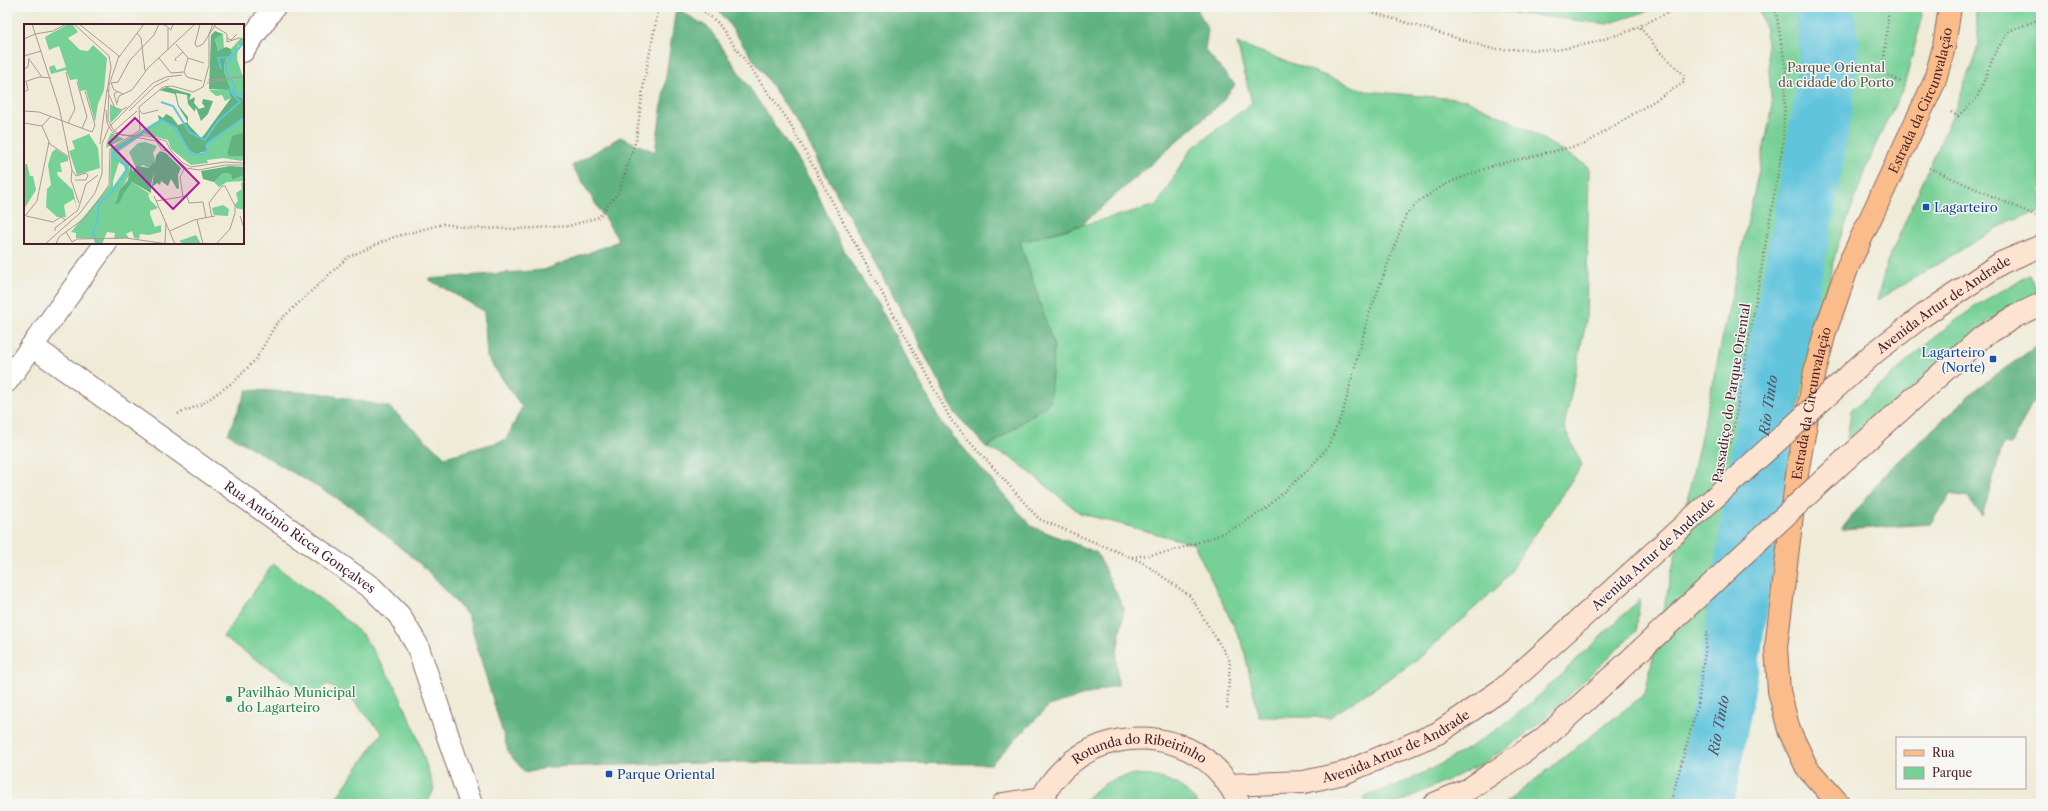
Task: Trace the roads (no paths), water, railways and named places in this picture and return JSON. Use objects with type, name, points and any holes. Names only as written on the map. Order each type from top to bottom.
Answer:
[{"type":"main road","name":"Estrada da Circunvalação","points":[[1839,804],[1807,768],[1789,730],[1779,691],[1776,647],[1797,474],[1815,371],[1837,296],[1848,266],[1934,82],[1944,47],[1950,7]]},
{"type":"main road","name":"Avenida Artur de Andrade","points":[[1229,784],[1304,782],[1344,773],[1438,733],[1504,688],[1874,353],[1924,315],[2001,263],[2041,246]]},
{"type":"main road","points":[[1434,804],[1469,789],[1543,739],[1846,459],[1982,337],[2016,316],[2041,304]]},
{"type":"main road","name":"Rotunda do Ribeirinho","points":[[1041,801],[1060,771],[1086,751],[1116,740],[1148,737],[1180,745],[1208,761],[1229,784],[1239,804]]},
{"type":"main road","points":[[1004,804],[1041,801]]},
{"type":"street","points":[[244,50],[274,7]]},
{"type":"street","points":[[7,381],[105,244]]},
{"type":"street","name":"Rua António Ricca Gonçalves","points":[[32,346],[372,588],[399,615],[417,645],[471,804]]},
{"type":"waterway","name":"Rio Tinto","points":[[1704,804],[1728,675],[1775,360],[1800,238],[1824,99],[1829,42],[1824,7]]},
{"type":"waterway","points":[[1829,42],[1856,64]]},
{"type":"place","name":"Lagarteiro","points":[[1926,207]]},
{"type":"place","name":"Lagarteiro (Norte)","points":[[1993,359]]},
{"type":"place","name":"Pavilhão Municipal do Lagarteiro","points":[[229,699]]},
{"type":"place","name":"Parque Oriental","points":[[609,774]]},
{"type":"park label","name":"Parque Oriental da cidade do Porto","points":[[1836,74]]}]
